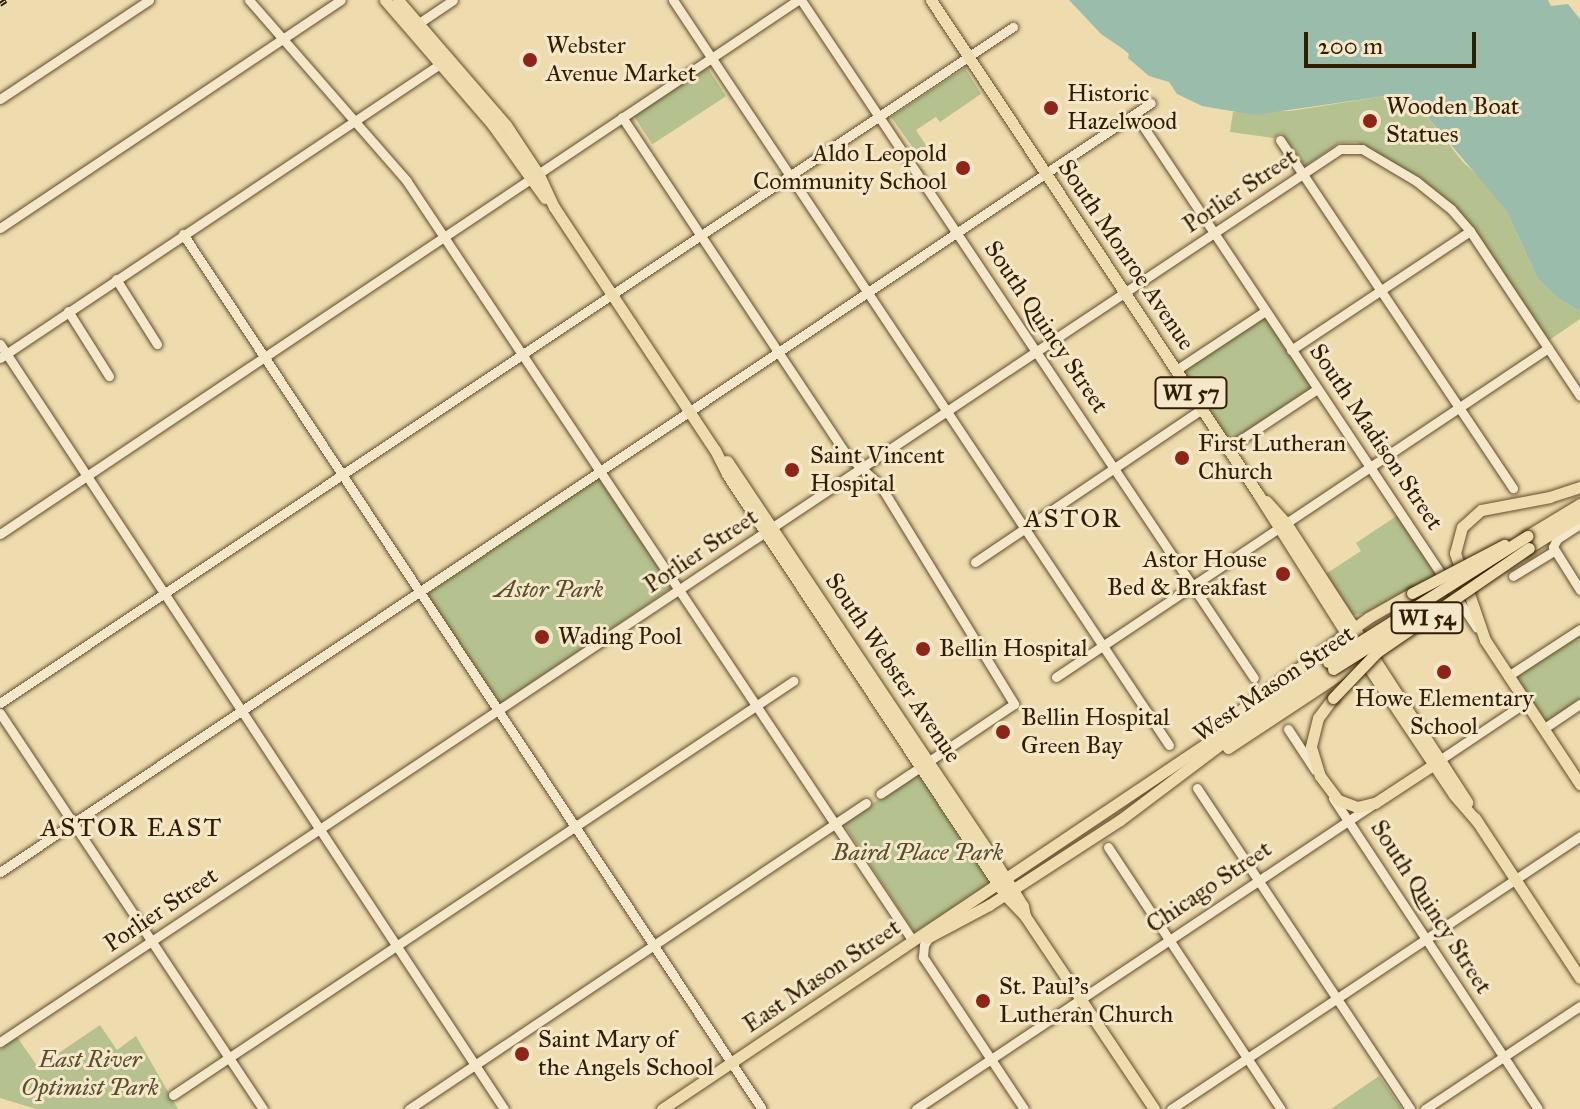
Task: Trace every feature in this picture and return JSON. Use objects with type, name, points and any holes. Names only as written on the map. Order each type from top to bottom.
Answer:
[{"type":"main road","name":"South Webster Avenue","points":[[385,0],[445,60],[534,178],[1006,888],[1024,907],[1025,916],[1154,1109]]},
{"type":"main road","name":"South Webster Avenue","points":[[398,0],[414,26]]},
{"type":"main road","name":"South Monroe Avenue","points":[[931,0],[1578,972]]},
{"type":"main road","points":[[1485,640],[1455,553],[1462,527],[1476,512],[1487,506],[1550,497],[1580,487]]},
{"type":"main road","name":"West Mason Street","points":[[913,941],[929,937],[1143,805],[1188,763],[1330,666],[1528,542],[1580,504]]},
{"type":"main road","name":"West Mason Street","points":[[1528,542],[1580,516]]},
{"type":"main road","name":"WI 54","points":[[1351,631],[1412,593],[1528,542]]},
{"type":"main road","name":"WI 54","points":[[1320,776],[1312,754],[1312,735],[1318,718],[1333,698],[1386,645],[1528,542]]},
{"type":"main road","points":[[1188,763],[1258,697],[1351,631]]},
{"type":"main road","name":"South Madison Street","points":[[1485,640],[1580,784]]},
{"type":"main road","name":"South Monroe Avenue","points":[[1367,656],[1377,680],[1437,762]]},
{"type":"main road","points":[[1188,763],[1310,694],[1367,656]]},
{"type":"main road","points":[[1310,694],[1347,677],[1368,676],[1377,680]]},
{"type":"main road","name":"Chicago Street","points":[[1375,803],[1437,762]]},
{"type":"main road","name":"South Quincy Street","points":[[1320,776],[1331,795]]},
{"type":"main road","points":[[1331,795],[1353,807],[1375,803]]},
{"type":"main road","name":"East Mason Street","points":[[662,1109],[913,941],[1006,888]]},
{"type":"street","points":[[0,99],[149,0]]},
{"type":"street","points":[[249,0],[356,119],[406,180],[913,941]]},
{"type":"street","points":[[0,228],[341,0]]},
{"type":"street","points":[[414,26],[453,0]]},
{"type":"street","points":[[673,0],[1169,745]]},
{"type":"street","points":[[0,534],[800,0]]},
{"type":"street","name":"South Quincy Street","points":[[800,0],[1254,678]]},
{"type":"street","points":[[0,703],[1013,27]]},
{"type":"street","points":[[3,356],[445,60]]},
{"type":"street","points":[[0,872],[1151,103]]},
{"type":"street","name":"South Madison Street","points":[[1135,114],[1485,640]]},
{"type":"street","points":[[622,117],[846,454],[880,485],[928,558],[940,587],[1012,706],[880,794]]},
{"type":"street","points":[[1280,140],[1513,488]]},
{"type":"street","name":"Porlier Street","points":[[0,1042],[1344,147],[1362,149],[1416,181],[1451,209],[1470,231]]},
{"type":"street","points":[[1291,350],[1470,231],[1580,396]]},
{"type":"street","points":[[183,234],[762,1109]]},
{"type":"street","points":[[116,279],[157,344]]},
{"type":"street","points":[[68,311],[109,376]]},
{"type":"street","points":[[1176,370],[1265,311]]},
{"type":"street","points":[[0,344],[3,356],[504,1109]]},
{"type":"street","points":[[1056,677],[1548,348]]},
{"type":"street","points":[[1228,448],[1317,389]]},
{"type":"street","points":[[975,562],[1202,409]]},
{"type":"street","points":[[1513,576],[1554,551],[1557,539],[1580,524]]},
{"type":"street","points":[[1554,551],[1580,590]]},
{"type":"street","points":[[1508,676],[1580,629]]},
{"type":"street","points":[[173,1095],[793,681]]},
{"type":"street","name":"Chicago Street","points":[[1437,762],[1526,702]]},
{"type":"street","points":[[1543,729],[1580,704]]},
{"type":"street","points":[[0,713],[263,1109]]},
{"type":"street","name":"South Quincy Street","points":[[1288,729],[1320,776]]},
{"type":"street","points":[[1197,788],[1410,1109]]},
{"type":"street","name":"South Quincy Street","points":[[1331,795],[1538,1109]]},
{"type":"street","points":[[409,1109],[866,803]]},
{"type":"street","name":"Chicago Street","points":[[916,1109],[1375,803]]},
{"type":"street","points":[[1171,1109],[1580,836]]},
{"type":"street","points":[[1108,847],[1281,1109]]},
{"type":"street","points":[[929,937],[924,944],[923,957],[1024,1109]]},
{"type":"street","points":[[1425,1109],[1580,1006]]},
{"type":"green space","points":[[707,67],[726,96],[652,144],[633,115]]},
{"type":"green space","points":[[965,68],[981,94],[940,122],[936,117],[916,130],[929,150],[919,156],[891,117]]},
{"type":"green space","points":[[1421,78],[1408,108],[1424,113],[1463,162],[1491,188],[1506,210],[1538,279],[1560,300],[1580,311],[1580,319],[1548,341],[1460,213],[1416,175],[1356,142],[1339,143],[1305,166],[1281,133],[1274,138],[1230,132],[1233,112],[1290,111],[1392,95]]},
{"type":"green space","points":[[1265,311],[1318,389],[1229,449],[1176,371]]},
{"type":"green space","name":"Astor Park","points":[[600,477],[674,586],[500,704],[426,594]]},
{"type":"green space","points":[[1398,515],[1438,576],[1363,614],[1352,615],[1324,575],[1361,551],[1356,543]]},
{"type":"green space","points":[[1580,634],[1580,699],[1544,723],[1515,677]]},
{"type":"green space","name":"Baird Place Park","points":[[921,772],[992,882],[914,933],[843,823]]},
{"type":"green space","name":"East River Optimist Park","points":[[100,1025],[117,1050],[136,1036],[178,1109],[36,1109],[0,1098],[0,1049],[17,1037],[38,1067]]},
{"type":"green space","points":[[1379,1076],[1402,1109],[1331,1109]]},
{"type":"shaded area","points":[[1069,0],[1548,0],[1551,6],[1568,4],[1580,19],[1580,311],[1560,300],[1538,279],[1506,210],[1424,113],[1408,108],[1392,95],[1255,115],[1202,106],[1177,94],[1169,82],[1149,76],[1128,58],[1129,54],[1101,34]]},
{"type":"railway","points":[[0,4],[6,0]]},
{"type":"place","name":"Webster Avenue Market","points":[[530,60]]},
{"type":"place","name":"Historic Hazelwood","points":[[1051,108]]},
{"type":"place","name":"Wooden Boat Statues","points":[[1370,121]]},
{"type":"place","name":"Aldo Leopold Community School","points":[[963,168]]},
{"type":"place","name":"First Lutheran Church","points":[[1182,458]]},
{"type":"place","name":"Saint Vincent Hospital","points":[[792,470]]},
{"type":"place","name":"Astor House Bed & Breakfast","points":[[1283,574]]},
{"type":"place","name":"Wading Pool","points":[[542,637]]},
{"type":"place","name":"Bellin Hospital","points":[[923,649]]},
{"type":"place","name":"Howe Elementary School","points":[[1444,672]]},
{"type":"place","name":"Bellin Hospital Green Bay","points":[[1003,732]]},
{"type":"place","name":"St. Paul's Lutheran Church","points":[[983,1001]]},
{"type":"place","name":"Saint Mary of the Angels School","points":[[522,1054]]},
{"type":"district","name":"ASTOR","points":[[1073,519]]},
{"type":"district","name":"ASTOR EAST","points":[[132,828]]}]
